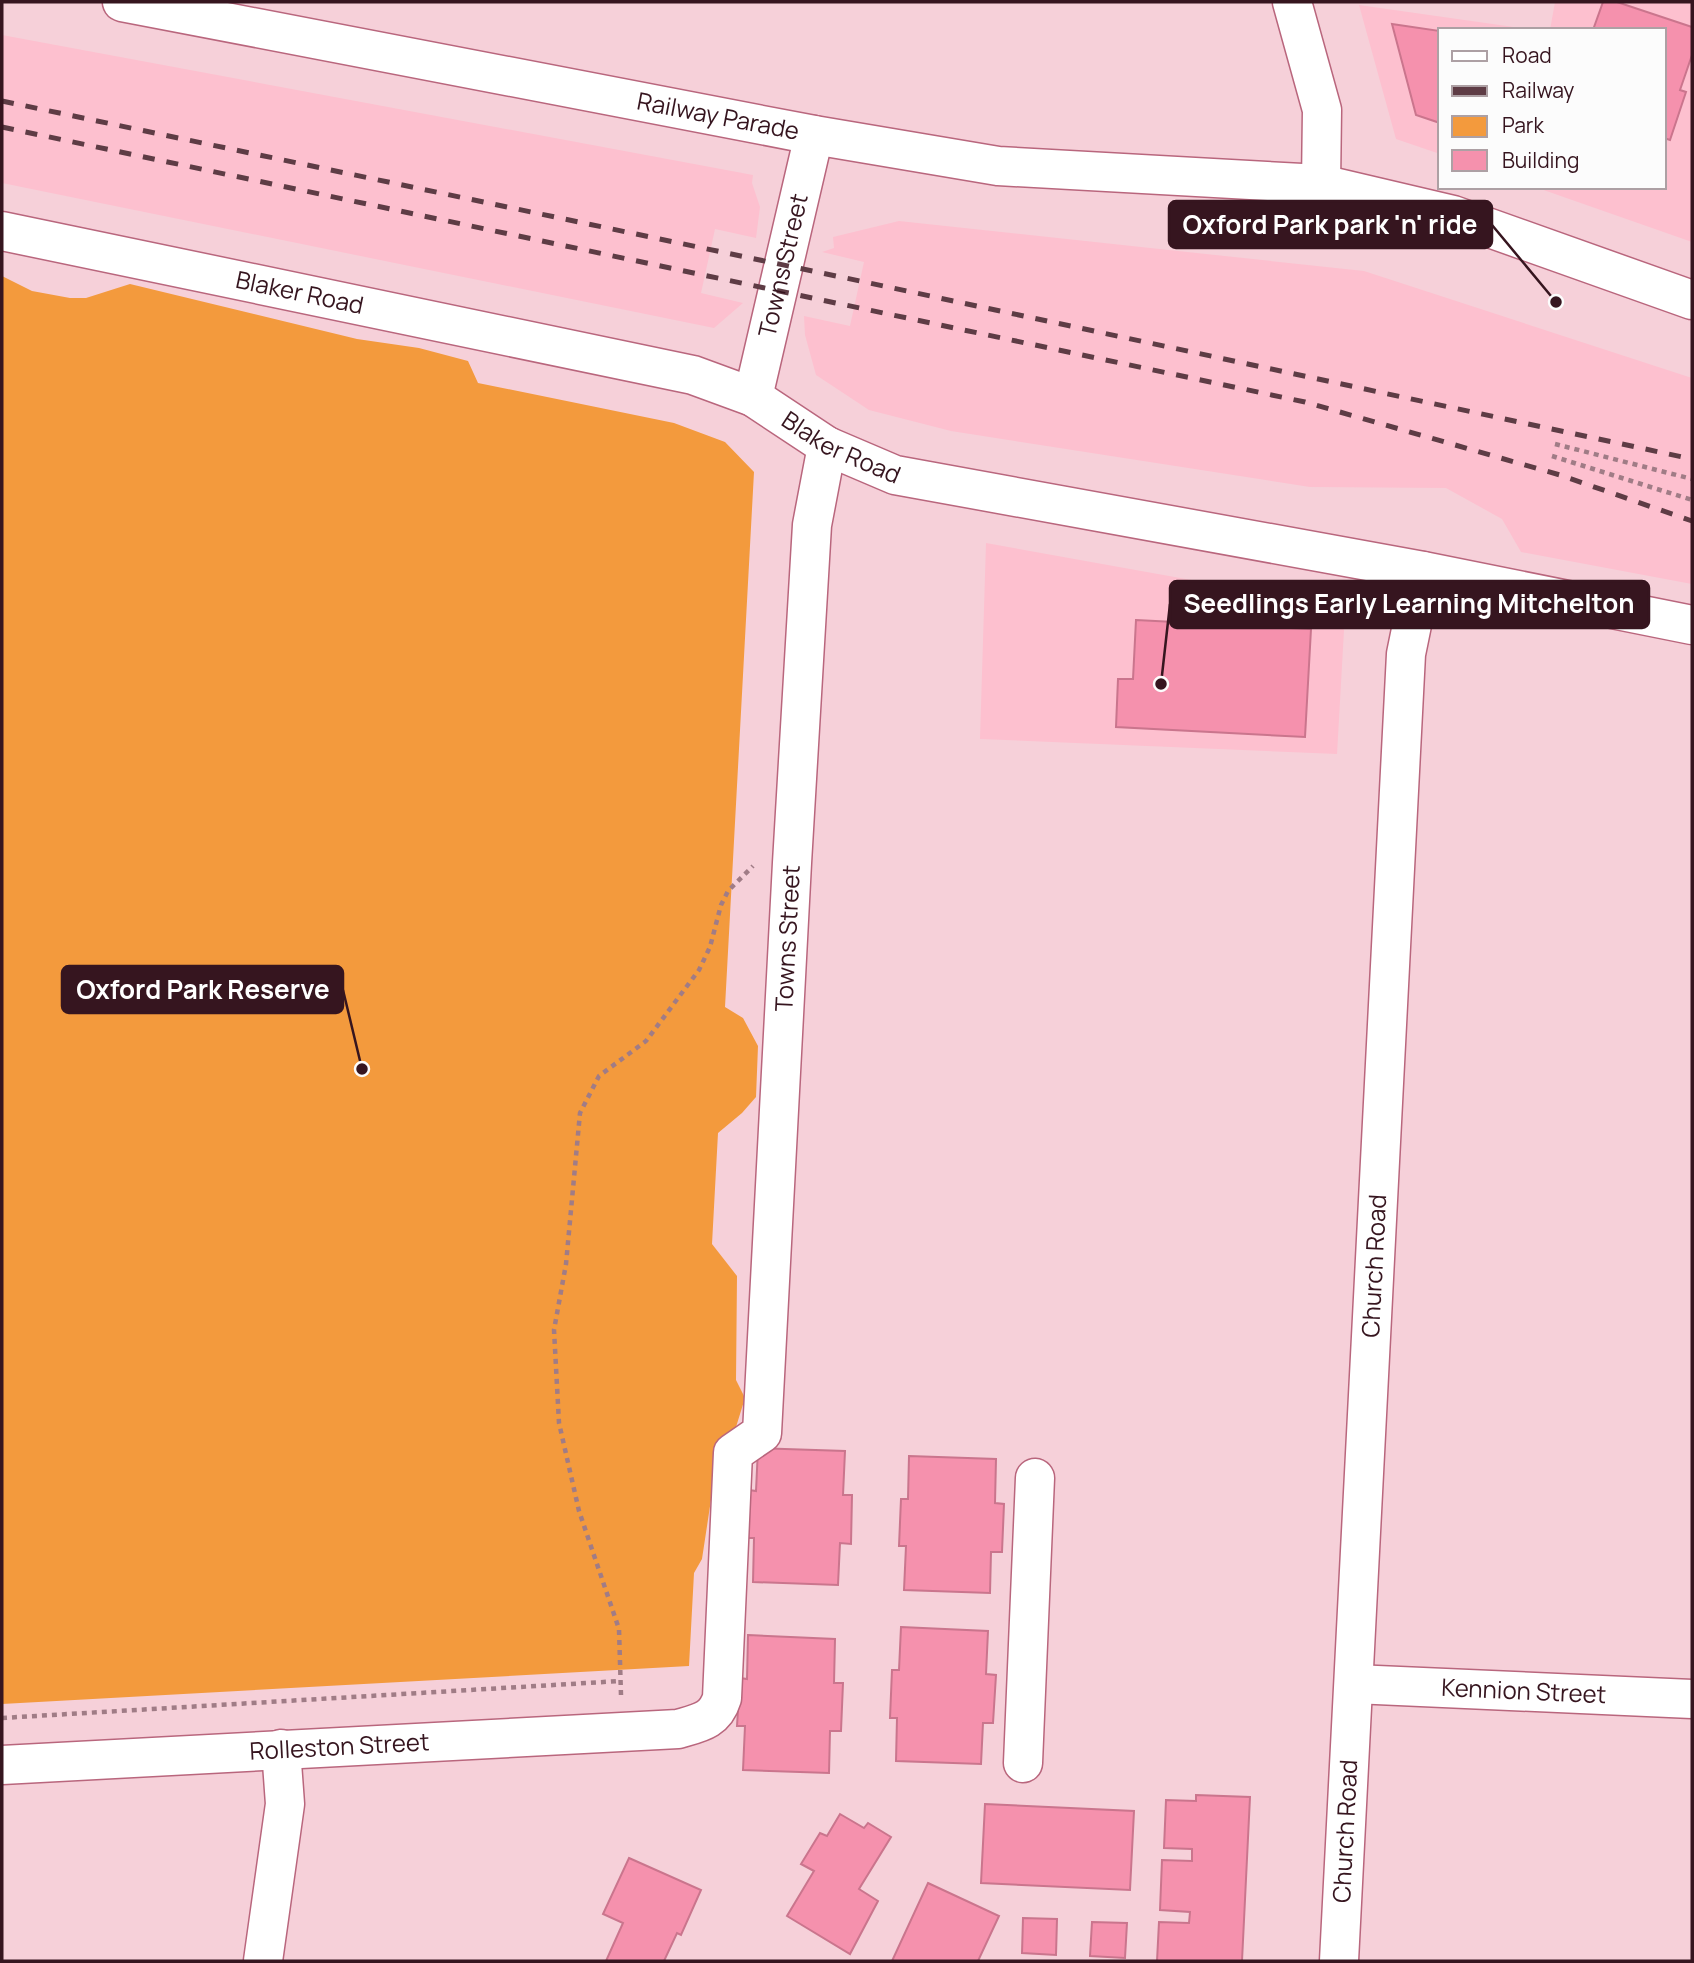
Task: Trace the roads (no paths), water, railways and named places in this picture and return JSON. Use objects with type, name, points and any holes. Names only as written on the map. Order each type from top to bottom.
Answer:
[{"type":"street","name":"Railway Parade","points":[[122,2],[814,135],[998,166],[1321,184],[1446,213],[1692,300]]},
{"type":"street","points":[[1292,2],[1322,110],[1321,184]]},
{"type":"street","name":"Towns Street","points":[[752,397],[814,135]]},
{"type":"street","name":"Blaker Road","points":[[2,231],[693,375],[752,397],[827,446],[895,475],[1423,571],[1692,625]]},
{"type":"street","name":"Towns Street","points":[[762,1433],[813,525],[827,446]]},
{"type":"street","name":"Church Road","points":[[1339,1961],[1406,654],[1423,571]]},
{"type":"street","name":"Rolleston Street","points":[[2,1765],[678,1729],[702,1722],[719,1709],[722,1698],[733,1453],[762,1433]]},
{"type":"street","points":[[1023,1763],[1035,1478]]},
{"type":"street","name":"Kennion Street","points":[[1354,1684],[1692,1699]]},
{"type":"street","points":[[263,1961],[285,1804],[281,1749]]},
{"type":"railway","points":[[2,101],[1692,459]]},
{"type":"railway","points":[[2,127],[1305,402],[1560,475],[1692,521]]},
{"type":"place","name":"Oxford Park park 'n' ride","points":[[1556,302]]},
{"type":"place","name":"Seedlings Early Learning Mitchelton","points":[[1161,684]]},
{"type":"place","name":"Oxford Park Reserve","points":[[362,1069]]}]
